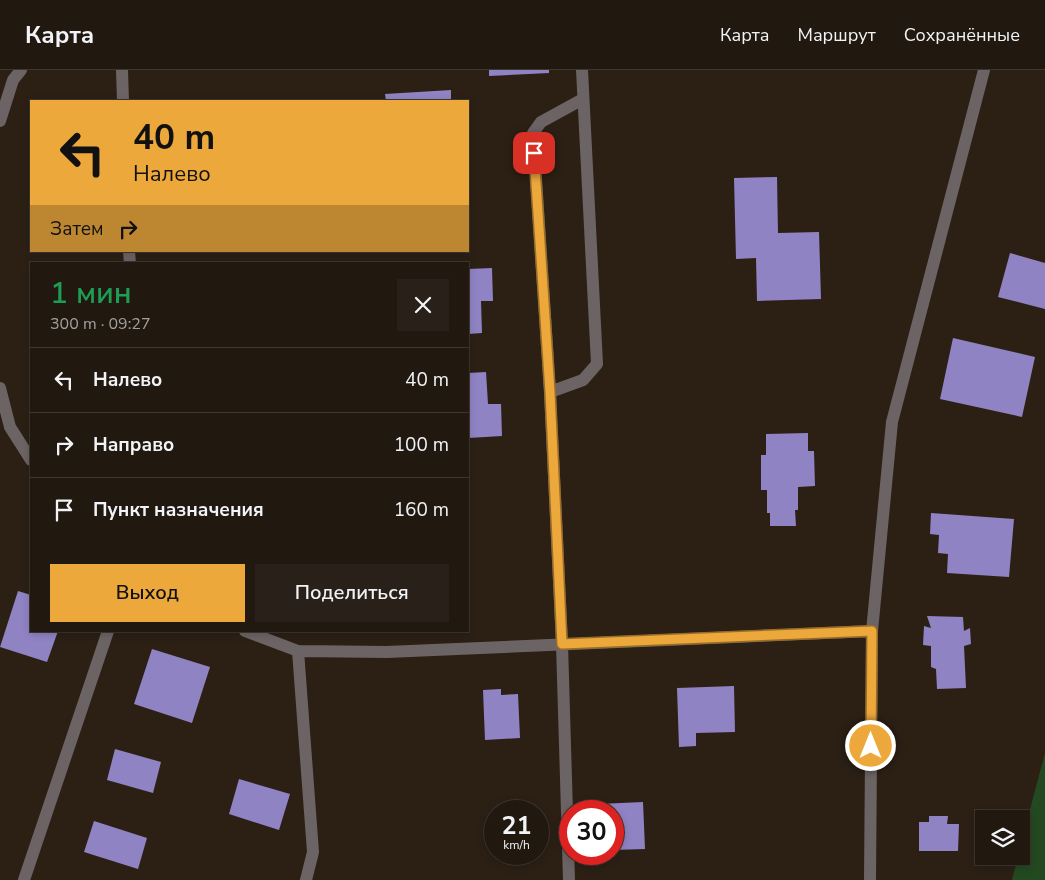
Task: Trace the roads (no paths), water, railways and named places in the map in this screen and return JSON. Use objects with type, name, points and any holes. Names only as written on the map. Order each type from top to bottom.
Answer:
[{"type":"street","points":[[0,121],[4,96],[21,70]]},
{"type":"street","points":[[122,70],[123,100]]},
{"type":"street","points":[[550,392],[583,380],[597,364],[582,70]]},
{"type":"street","points":[[870,880],[872,631],[892,422],[984,70]]},
{"type":"street","points":[[569,880],[562,644],[550,392],[533,133],[541,122],[583,99]]},
{"type":"street","points":[[0,388],[10,427],[30,458]]},
{"type":"street","points":[[248,632],[298,651],[387,652],[872,631]]},
{"type":"street","points":[[24,880],[108,632]]},
{"type":"street","points":[[298,651],[312,852],[306,880]]}]
